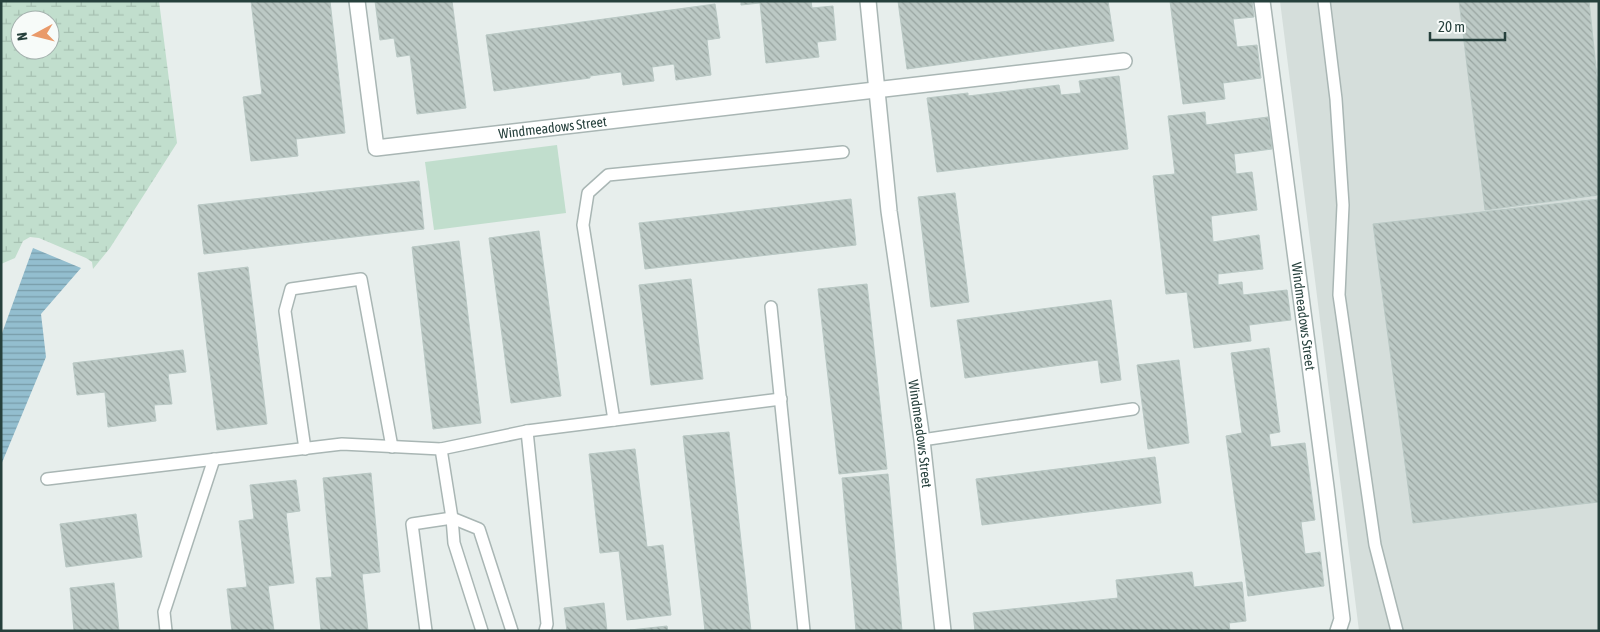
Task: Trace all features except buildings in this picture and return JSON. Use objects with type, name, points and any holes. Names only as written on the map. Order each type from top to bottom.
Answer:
[{"type":"street","name":"Windmeadows Street","points":[[357,1],[376,148],[1124,61]]},
{"type":"street","name":"Windmeadows Street","points":[[868,1],[889,211],[922,440],[943,631]]},
{"type":"street","name":"Windmeadows Street","points":[[1262,1],[1342,619],[1338,631]]},
{"type":"lane","points":[[1324,1],[1336,99],[1343,205],[1339,295],[1375,545],[1397,631]]},
{"type":"lane","points":[[614,420],[583,225],[588,192],[608,175],[843,152]]},
{"type":"lane","points":[[305,448],[285,311],[290,289],[361,279],[392,447]]},
{"type":"lane","points":[[771,308],[804,631]]},
{"type":"lane","points":[[47,479],[342,444],[441,449],[527,431],[781,399]]},
{"type":"lane","points":[[922,440],[1133,409]]},
{"type":"lane","points":[[527,431],[546,628]]},
{"type":"lane","points":[[441,449],[454,543],[482,631]]},
{"type":"lane","points":[[166,631],[164,612],[214,459]]},
{"type":"lane","points":[[426,631],[412,524],[452,518],[479,529],[512,631]]},
{"type":"shaded area","points":[[1280,1],[1599,1],[1599,631],[1359,631]]},
{"type":"green space","points":[[1,1],[159,1],[177,143],[110,248],[93,269],[92,262],[86,258],[39,238],[30,237],[23,241],[15,258],[1,264]]},
{"type":"green space","points":[[557,145],[566,213],[434,230],[425,162]]},
{"type":"water","points":[[33,248],[81,268],[41,314],[46,357],[1,465],[1,336]]}]
